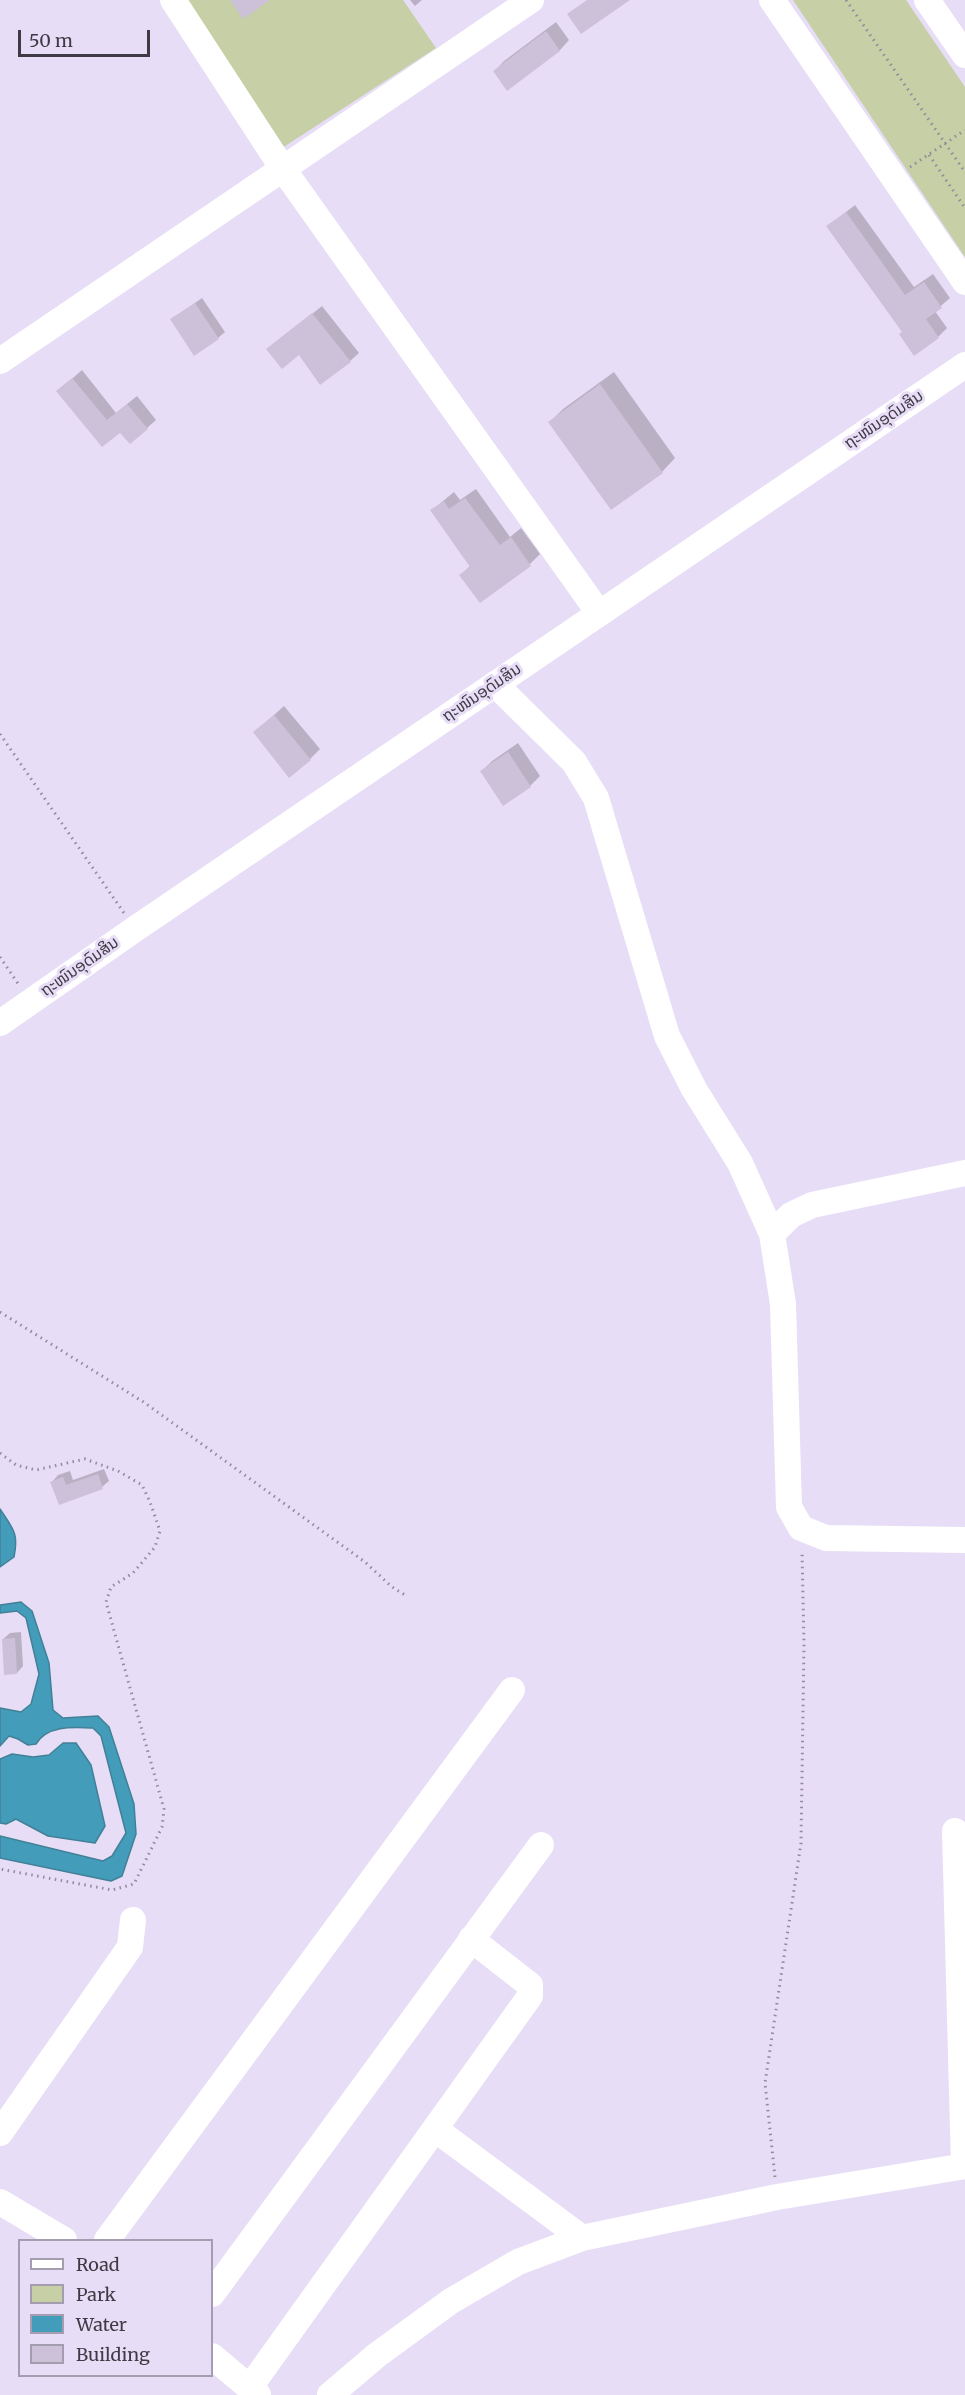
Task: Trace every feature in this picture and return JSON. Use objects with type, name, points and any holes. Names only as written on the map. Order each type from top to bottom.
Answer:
[{"type":"street","points":[[173,0],[283,169],[599,613]]},
{"type":"street","points":[[0,361],[531,0]]},
{"type":"street","points":[[772,0],[965,282]]},
{"type":"street","points":[[927,0],[965,55]]},
{"type":"street","name":"ຖະໜົນອຸດົມສິນ","points":[[0,1023],[965,365]]},
{"type":"street","points":[[495,684],[574,762],[596,798],[668,1036],[693,1089],[740,1163],[772,1234],[783,1304],[789,1508],[801,1528],[826,1538],[965,1540]]},
{"type":"street","points":[[772,1234],[791,1215],[812,1205],[965,1173]]},
{"type":"street","points":[[108,2239],[512,1690]]},
{"type":"street","points":[[330,2395],[377,2355],[451,2301],[518,2262],[582,2238],[777,2197],[964,2166],[955,1831]]},
{"type":"street","points":[[213,2293],[541,1845]]},
{"type":"street","points":[[0,2133],[130,1947],[133,1920]]},
{"type":"street","points":[[213,2357],[254,2391],[530,1996],[530,1985],[471,1939]]},
{"type":"street","points":[[435,2129],[582,2238]]},
{"type":"street","points":[[0,2202],[61,2239]]},
{"type":"path","points":[[846,0],[965,172]]},
{"type":"path","points":[[893,178],[964,132]]},
{"type":"path","points":[[929,155],[965,208]]},
{"type":"path","points":[[0,734],[135,929]]},
{"type":"path","points":[[0,957],[31,1002]]},
{"type":"path","points":[[0,1312],[145,1403],[365,1562],[392,1587],[405,1595]]},
{"type":"path","points":[[0,1453],[16,1465],[36,1470],[85,1459],[118,1470],[142,1485],[150,1502],[160,1532],[155,1547],[133,1573],[111,1587],[106,1602],[164,1809],[162,1827],[134,1884],[126,1887],[112,1890],[0,1869]]},
{"type":"path","points":[[777,2197],[765,2083],[801,1843],[804,1645],[801,1528]]},
{"type":"green space","points":[[182,0],[403,0],[436,48],[279,150]]},
{"type":"green space","points":[[793,0],[906,0],[965,87],[965,257]]},
{"type":"water","points":[[0,1509],[11,1527],[16,1542],[14,1557],[0,1567]]},
{"type":"water","points":[[21,1602],[32,1611],[49,1663],[53,1710],[63,1718],[98,1716],[109,1727],[134,1804],[136,1834],[122,1876],[111,1881],[0,1858],[0,1836],[103,1861],[112,1856],[126,1833],[101,1736],[93,1728],[61,1728],[47,1733],[36,1744],[28,1745],[9,1736],[0,1746],[0,1708],[21,1712],[31,1704],[39,1674],[26,1618],[17,1611],[0,1613],[0,1605]]},
{"type":"water","points":[[63,1743],[76,1743],[91,1765],[105,1826],[95,1843],[48,1836],[16,1819],[6,1824],[0,1823],[0,1759],[12,1754],[33,1757],[49,1755]]},
{"type":"building","points":[[230,0],[270,0],[243,19]]},
{"type":"building","points":[[587,0],[630,0],[581,34],[567,14]]},
{"type":"building","points":[[546,31],[560,51],[507,91],[493,71]]},
{"type":"building","points":[[846,212],[905,295],[924,282],[942,308],[926,319],[939,338],[914,356],[899,334],[902,332],[826,226]]},
{"type":"building","points":[[195,303],[219,339],[194,356],[170,319]]},
{"type":"building","points":[[312,313],[351,362],[320,385],[299,355],[282,369],[266,349]]},
{"type":"building","points":[[72,378],[107,420],[127,404],[148,429],[130,444],[120,433],[102,447],[56,391]]},
{"type":"building","points":[[600,384],[663,473],[611,510],[548,422]]},
{"type":"building","points":[[465,498],[500,545],[511,537],[531,566],[480,603],[459,575],[470,567],[430,510],[444,501],[449,509]]},
{"type":"building","points":[[274,715],[311,760],[289,778],[253,732]]},
{"type":"building","points":[[508,752],[531,787],[503,806],[480,771]]},
{"type":"building","points":[[98,1474],[103,1489],[59,1505],[50,1482],[63,1477],[66,1485]]},
{"type":"building","points":[[15,1638],[17,1674],[4,1675],[2,1639]]}]
